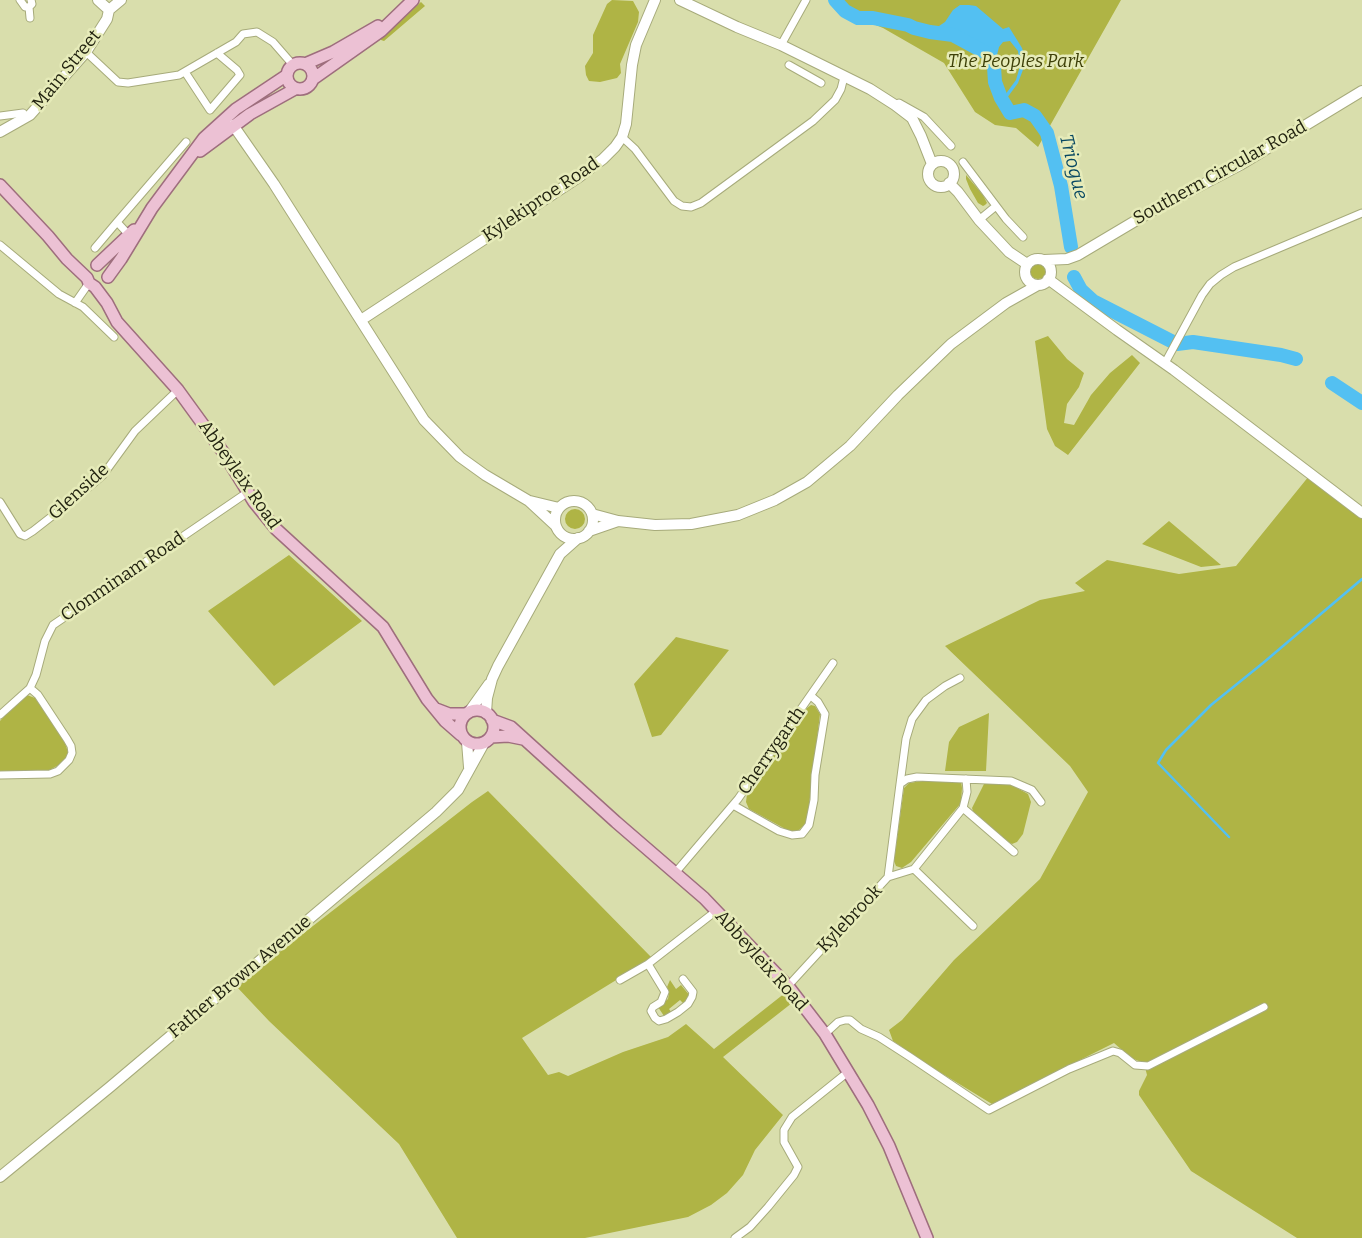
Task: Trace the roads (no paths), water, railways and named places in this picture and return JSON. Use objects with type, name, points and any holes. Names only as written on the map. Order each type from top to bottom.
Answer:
[{"type":"main road","points":[[98,0],[109,10]]},
{"type":"main road","name":"Main Street","points":[[0,132],[27,114],[83,52],[107,19],[109,10],[121,0]]},
{"type":"main road","points":[[0,185],[68,260],[92,276],[101,286],[121,260],[147,217],[204,138],[221,121],[297,63],[305,64],[333,52],[396,14],[413,0]]},
{"type":"main road","name":"Kylekiproe Road","points":[[361,320],[579,177],[603,159],[622,137],[626,124],[636,45],[655,0]]},
{"type":"main road","points":[[680,0],[805,57],[870,89],[895,105],[912,118],[921,136],[932,164],[928,174],[932,183],[942,186],[949,183],[953,174],[949,164],[942,161],[932,164]]},
{"type":"main road","points":[[313,79],[381,31],[396,14]]},
{"type":"main road","points":[[190,159],[233,125],[267,103],[295,89],[310,86],[313,79],[312,70],[305,64]]},
{"type":"main road","points":[[290,70],[288,83],[295,89]]},
{"type":"main road","name":"Southern Circular Road","points":[[1067,259],[1078,256],[1152,211],[1240,165],[1362,91]]},
{"type":"main road","points":[[233,125],[269,176],[417,410],[431,429],[460,457],[485,475],[529,501],[569,538],[578,538]]},
{"type":"main road","points":[[949,183],[979,220],[1010,252],[1027,264]]},
{"type":"main road","points":[[92,276],[147,217]]},
{"type":"main road","points":[[1038,285],[1031,283],[1026,278],[1025,270],[1027,264],[1035,259],[1067,259]]},
{"type":"main road","points":[[592,514],[618,521],[672,526],[706,522],[738,515],[759,508],[788,493],[807,482],[850,446],[898,395],[951,344],[1006,303],[1038,285],[1067,259]]},
{"type":"main road","points":[[1044,260],[1048,265],[1049,276],[1117,330],[1165,363],[1362,513]]},
{"type":"main road","points":[[92,276],[106,270],[107,303]]},
{"type":"main road","name":"Abbeyleix Road","points":[[92,276],[117,322],[178,390],[248,492],[284,537],[384,627],[418,686],[445,721],[464,738]]},
{"type":"main road","points":[[1006,303],[1026,278]]},
{"type":"main road","points":[[529,501],[559,508]]},
{"type":"main road","points":[[560,554],[559,530],[556,517],[559,508],[566,503],[575,501],[584,503],[592,514],[593,523],[589,531]]},
{"type":"main road","points":[[469,767],[464,738],[459,726],[492,680],[560,554],[589,531],[618,521]]},
{"type":"main road","points":[[488,740],[494,728],[489,716],[487,698],[492,680]]},
{"type":"main road","points":[[436,709],[449,714],[478,710],[489,716]]},
{"type":"main road","name":"Abbeyleix Road","points":[[489,716],[511,728],[675,873],[716,911],[788,986],[825,1034],[890,1146],[927,1238]]},
{"type":"main road","points":[[464,738],[476,745],[488,740],[508,736],[524,739]]},
{"type":"main road","name":"Father Brown Avenue","points":[[0,1177],[110,1087],[436,812],[458,790],[469,767],[488,740]]},
{"type":"street","points":[[20,0],[25,7],[30,4],[30,18]]},
{"type":"street","points":[[781,46],[806,0]]},
{"type":"street","points":[[83,52],[118,82],[123,84],[175,76],[236,42],[243,34],[256,32],[273,42],[290,70]]},
{"type":"street","points":[[185,72],[210,110],[240,76],[237,70],[218,53]]},
{"type":"street","points":[[801,72],[805,57]]},
{"type":"street","points":[[789,65],[821,83]]},
{"type":"street","points":[[622,137],[634,149],[674,201],[682,206],[691,207],[701,203],[814,121],[834,100],[841,89],[844,77]]},
{"type":"street","points":[[895,105],[899,102],[924,117],[951,146]]},
{"type":"street","points":[[0,116],[27,114]]},
{"type":"street","points":[[95,248],[186,142]]},
{"type":"street","points":[[963,162],[1022,237]]},
{"type":"street","points":[[979,220],[996,206]]},
{"type":"street","points":[[1165,363],[1202,295],[1210,284],[1221,275],[1234,267],[1362,213]]},
{"type":"street","points":[[117,222],[129,235]]},
{"type":"street","points":[[0,245],[59,294],[89,313],[114,336]]},
{"type":"street","points":[[75,303],[92,276]]},
{"type":"street","name":"Glenside","points":[[0,502],[20,534],[25,536],[33,531],[103,475],[135,431],[178,390]]},
{"type":"street","name":"Clonminam Road","points":[[30,688],[36,675],[45,641],[53,625],[248,492]]},
{"type":"street","name":"Cherrygarth","points":[[675,873],[734,805],[833,663]]},
{"type":"street","name":"Kylebrook","points":[[788,986],[888,877],[906,739],[912,719],[926,700],[960,678]]},
{"type":"street","points":[[0,714],[30,688],[38,695],[68,739],[72,753],[69,760],[58,771],[50,774],[0,775]]},
{"type":"street","name":"Cherrygarth","points":[[734,805],[779,831],[792,836],[802,834],[809,825],[825,714],[818,702],[811,696]]},
{"type":"street","points":[[900,784],[907,779],[917,777],[1011,781],[1032,790],[1041,802]]},
{"type":"street","points":[[888,877],[914,868],[963,808],[967,792],[966,778]]},
{"type":"street","points":[[963,808],[1014,852]]},
{"type":"street","points":[[914,868],[974,926]]},
{"type":"street","points":[[620,980],[648,964],[716,911]]},
{"type":"street","points":[[648,964],[665,992],[661,1002],[652,1007],[651,1011],[655,1018],[660,1021],[666,1020],[678,1012],[688,1004],[692,997],[693,992],[683,979]]},
{"type":"street","points":[[825,1034],[838,1022],[850,1020],[861,1029],[879,1037],[910,1057],[988,1110],[1069,1069],[1113,1051],[1120,1053],[1135,1065],[1148,1066],[1264,1006]]},
{"type":"street","points":[[735,1238],[750,1227],[768,1208],[798,1167],[784,1142],[784,1130],[792,1117],[848,1072]]},
{"type":"water","points":[[960,5],[976,6],[1003,29],[1009,27],[1022,48],[1026,61],[1018,83],[1007,98],[1001,98],[995,82],[994,67],[990,55],[953,35],[930,32],[945,22],[953,10]],"holes":[[[1010,41],[1018,51],[1020,66],[1016,80],[1005,95],[1002,95],[996,80],[995,63],[999,47],[1003,42]]]},
{"type":"waterway","name":"Triogue","points":[[835,0],[845,11],[858,18],[873,18],[908,25],[930,32],[953,35],[990,55],[994,67],[995,82],[1001,98],[1010,113],[1024,110],[1035,116],[1047,133],[1061,186],[1071,247]]},
{"type":"waterway","name":"Triogue","points":[[1074,277],[1081,290],[1093,301],[1177,344],[1193,342],[1281,355],[1296,359]]},
{"type":"waterway","name":"Triogue","points":[[1332,383],[1362,403]]},
{"type":"waterway","points":[[1229,837],[1158,763],[1166,750],[1211,705],[1362,579]]},
{"type":"park label","name":"The Peoples Park","points":[[1016,62]]}]
